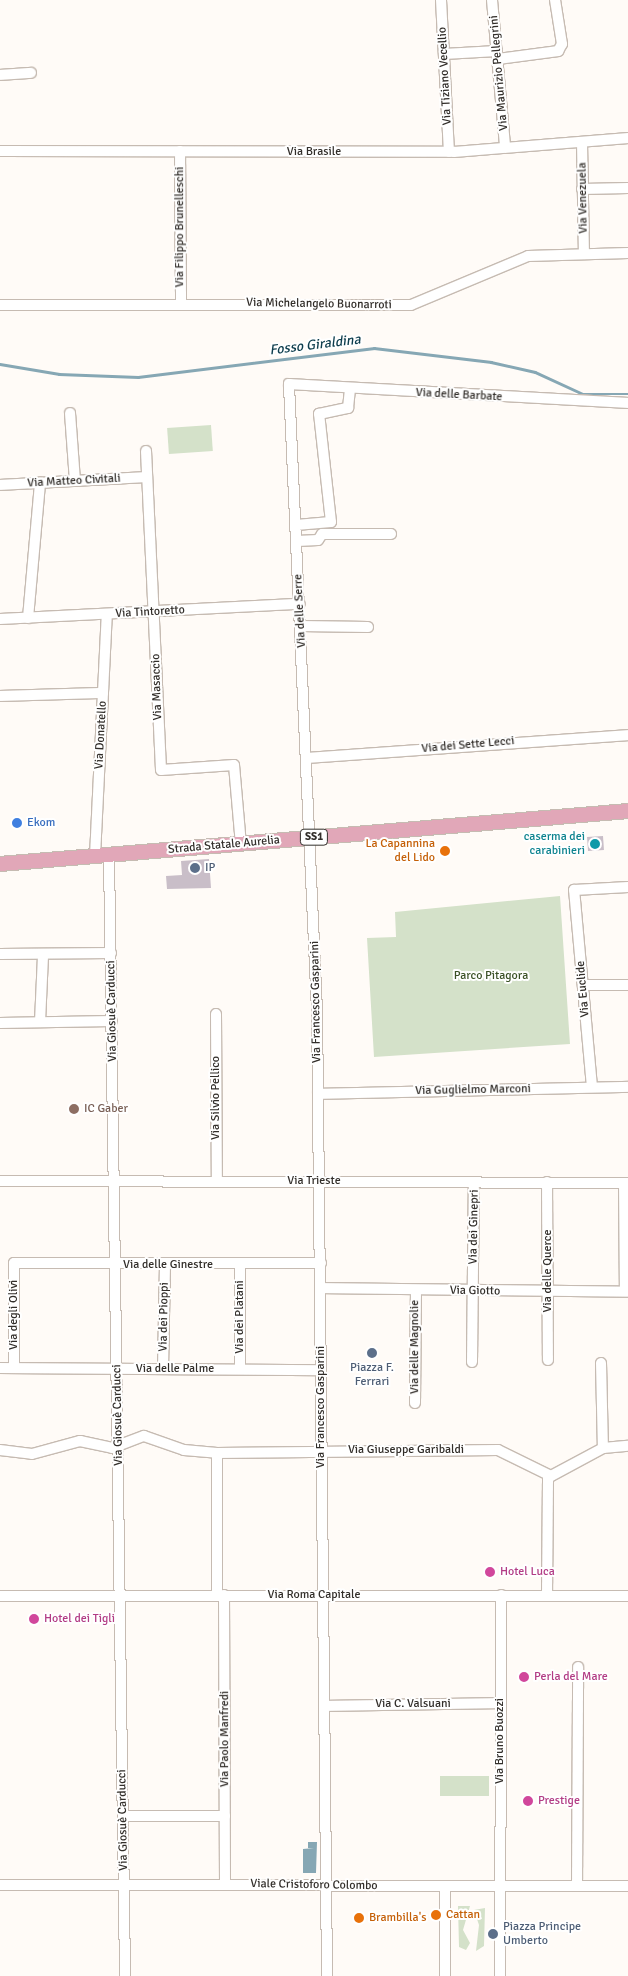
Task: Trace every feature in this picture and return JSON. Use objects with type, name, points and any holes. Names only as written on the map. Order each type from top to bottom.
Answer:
[{"type":"main road","name":"Strada Statale Aurelia","points":[[0,864],[628,811]]},
{"type":"street","name":"Via Tiziano Vecellio","points":[[441,0],[449,152]]},
{"type":"street","name":"Via Maurizio Pellegrini","points":[[492,0],[505,146]]},
{"type":"street","points":[[444,54],[498,55],[558,51],[562,44],[555,0]]},
{"type":"street","points":[[0,75],[31,73]]},
{"type":"street","name":"Via Brasile","points":[[0,151],[449,152],[505,146],[628,138]]},
{"type":"street","name":"Via Venezuela","points":[[582,142],[584,254]]},
{"type":"street","name":"Via Filippo Brunelleschi","points":[[180,151],[180,302]]},
{"type":"street","points":[[582,189],[628,188]]},
{"type":"street","name":"Via Michelangelo Buonarroti","points":[[0,305],[180,302],[411,305],[528,256],[628,253]]},
{"type":"street","name":"Via delle Barbate","points":[[289,384],[350,389],[628,402]]},
{"type":"street","name":"Via delle Serre","points":[[289,384],[311,837]]},
{"type":"street","points":[[296,525],[331,522],[319,414],[348,408],[350,389]]},
{"type":"street","points":[[70,413],[75,481]]},
{"type":"street","name":"Via Masaccio","points":[[146,451],[161,770],[234,765],[241,845]]},
{"type":"street","name":"Via Matteo Civitali","points":[[0,485],[147,477]]},
{"type":"street","points":[[28,618],[40,483]]},
{"type":"street","points":[[297,541],[318,540],[322,534],[391,534]]},
{"type":"street","name":"Via Tintoretto","points":[[0,619],[300,604]]},
{"type":"street","name":"Via Donatello","points":[[94,856],[107,614]]},
{"type":"street","points":[[301,626],[368,627]]},
{"type":"street","points":[[0,696],[103,693]]},
{"type":"street","name":"Via dei Sette Lecci","points":[[308,758],[628,735]]},
{"type":"street","name":"Via Francesco Gasparini","points":[[311,837],[321,1263],[327,1976]]},
{"type":"street","name":"Via Giosuè Carducci","points":[[109,855],[117,1266],[125,1976]]},
{"type":"street","name":"Via Euclide","points":[[592,1088],[574,890],[628,887]]},
{"type":"street","points":[[0,954],[43,956],[110,953]]},
{"type":"street","points":[[40,1022],[43,956]]},
{"type":"street","points":[[583,986],[628,985]]},
{"type":"street","name":"Via Silvio Pellico","points":[[216,1014],[216,1182]]},
{"type":"street","points":[[0,1023],[112,1023]]},
{"type":"street","name":"Via Guglielmo Marconi","points":[[318,1094],[628,1086]]},
{"type":"street","name":"Via Trieste","points":[[0,1182],[319,1181],[626,1183]]},
{"type":"street","name":"Via dei Ginepri","points":[[472,1362],[474,1182]]},
{"type":"street","name":"Via delle Querce","points":[[547,1182],[548,1360]]},
{"type":"street","points":[[626,1183],[626,1292]]},
{"type":"street","name":"Via delle Ginestre","points":[[14,1263],[117,1266],[321,1263]]},
{"type":"street","name":"Via degli Olivi","points":[[14,1263],[14,1368]]},
{"type":"street","name":"Via dei Pioppi","points":[[164,1369],[165,1265]]},
{"type":"street","name":"Via dei Platani","points":[[240,1265],[240,1370]]},
{"type":"street","name":"Via Giotto","points":[[321,1288],[626,1292]]},
{"type":"street","name":"Via delle Magnolie","points":[[415,1403],[416,1290]]},
{"type":"street","points":[[601,1363],[603,1448]]},
{"type":"street","name":"Via delle Palme","points":[[0,1368],[321,1370]]},
{"type":"street","name":"Via Giuseppe Garibaldi","points":[[0,1450],[32,1454],[80,1441],[119,1445],[144,1436],[184,1450],[218,1453],[322,1450],[498,1450],[548,1476]]},
{"type":"street","points":[[547,1595],[548,1476],[603,1448],[628,1446]]},
{"type":"street","name":"Via Paolo Manfredi","points":[[218,1453],[226,1883]]},
{"type":"street","name":"Via Roma Capitale","points":[[0,1596],[221,1594],[628,1596]]},
{"type":"street","name":"Via Bruno Buozzi","points":[[500,1887],[502,1595]]},
{"type":"street","points":[[577,1886],[578,1667]]},
{"type":"street","name":"Via C. Valsuani","points":[[326,1706],[500,1703]]},
{"type":"street","points":[[123,1816],[225,1816]]},
{"type":"street","name":"Viale Cristoforo Colombo","points":[[0,1885],[226,1883],[445,1887],[628,1886]]},
{"type":"street","points":[[445,1887],[445,1976]]},
{"type":"street","points":[[500,1887],[500,1976]]},
{"type":"green space","points":[[211,425],[213,451],[169,454],[167,428]]},
{"type":"green space","name":"Parco Pitagora","points":[[560,896],[570,1044],[374,1057],[367,938],[396,937],[395,912]]},
{"type":"green space","points":[[440,1776],[489,1776],[489,1796],[440,1796]]},
{"type":"green space","points":[[458,1906],[470,1906],[463,1930],[470,1943],[466,1950],[459,1947]]},
{"type":"green space","points":[[485,1908],[484,1946],[476,1951],[479,1925],[474,1910]]},
{"type":"water","points":[[308,1842],[317,1842],[316,1873],[303,1873],[303,1849],[314,1848],[308,1848]]},
{"type":"building","name":"caserma dei carabinieri","points":[[603,836],[604,850],[588,851],[587,837]]},
{"type":"building","name":"IP","points":[[209,859],[211,888],[167,889],[166,876],[182,875],[181,861]]},
{"type":"waterway","name":"Fosso Giraldina","points":[[0,364],[59,374],[138,377],[374,348],[491,362],[535,372],[583,394],[628,394]]},
{"type":"place","name":"Ekom","points":[[17,823]]},
{"type":"place","name":"caserma dei carabinieri","points":[[595,844]]},
{"type":"place","name":"La Capannina del Lido","points":[[445,851]]},
{"type":"place","name":"IP","points":[[195,868]]},
{"type":"place","name":"IC Gaber","points":[[74,1109]]},
{"type":"place","name":"Piazza F. Ferrari","points":[[372,1353]]},
{"type":"place","name":"Hotel Luca","points":[[490,1572]]},
{"type":"place","name":"Hotel dei Tigli","points":[[34,1619]]},
{"type":"place","name":"Perla del Mare","points":[[524,1677]]},
{"type":"place","name":"Prestige","points":[[528,1801]]},
{"type":"place","name":"Cattan","points":[[436,1915]]},
{"type":"place","name":"Brambilla's","points":[[359,1918]]},
{"type":"place","name":"Piazza Principe Umberto","points":[[493,1934]]}]
